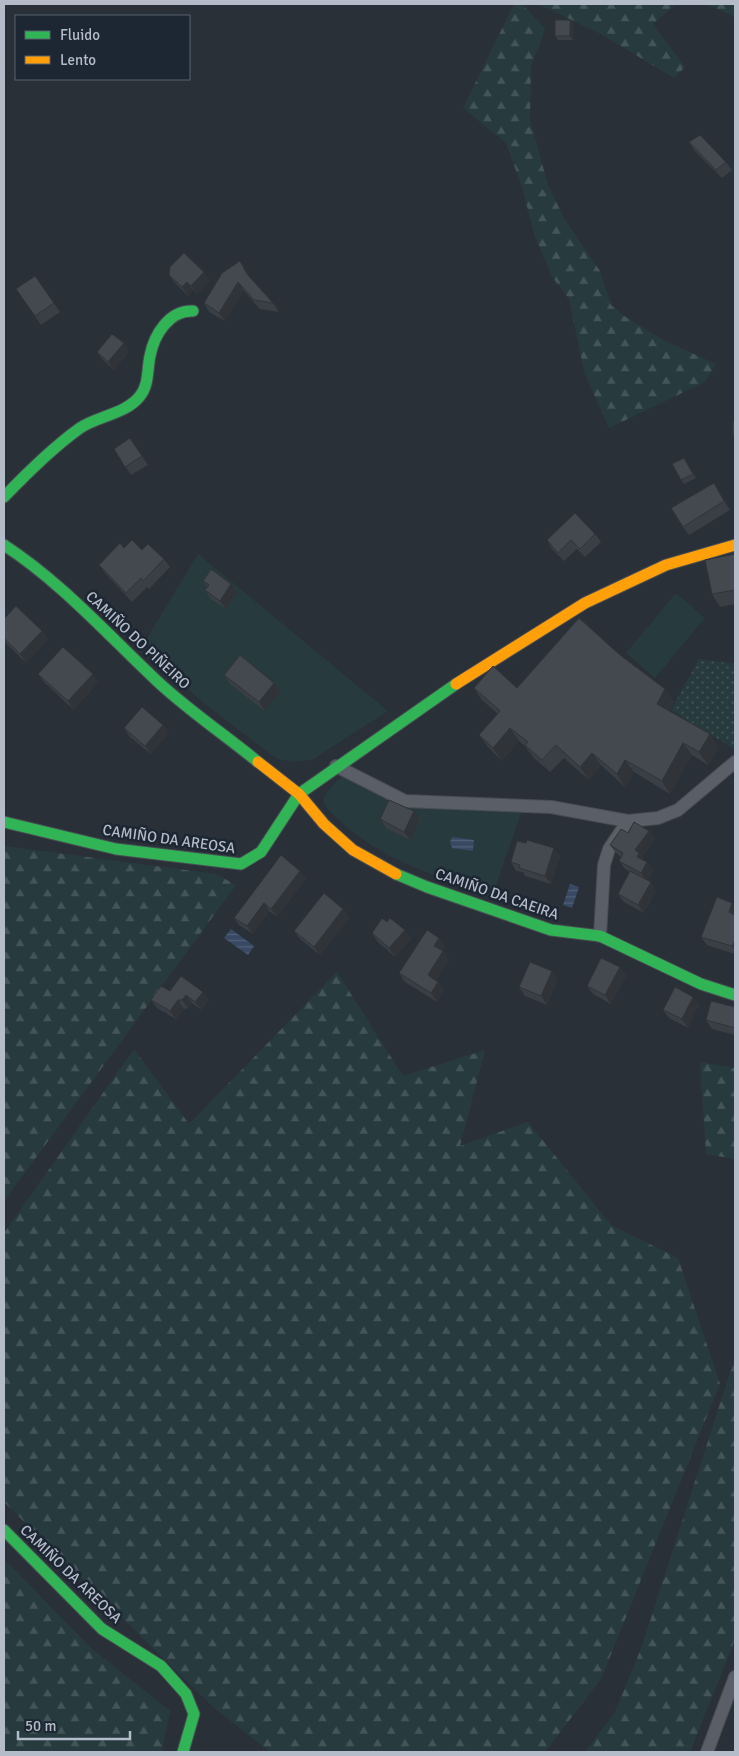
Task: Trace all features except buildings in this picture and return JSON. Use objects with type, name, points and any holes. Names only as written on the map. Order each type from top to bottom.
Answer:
[{"type":"street","points":[[4,497],[45,456],[94,420],[127,407],[140,396],[146,382],[150,353],[155,340],[171,316],[183,311],[193,311]]},
{"type":"street","name":"CAMIÑO DO PIÑEIRO","points":[[4,545],[18,554],[81,607],[159,683],[299,794]]},
{"type":"street","name":"CAMIÑO DA AREOSA","points":[[4,822],[116,849],[241,864],[261,852],[299,794],[336,766],[479,668],[585,603],[666,565],[735,545]]},
{"type":"street","points":[[336,766],[406,801],[551,806],[628,821],[658,818],[678,810],[735,762]]},
{"type":"street","name":"CAMIÑO DA CAEIRA","points":[[299,794],[324,824],[353,850],[389,871],[427,887],[551,930],[600,936],[701,984],[735,994]]},
{"type":"street","points":[[600,936],[604,865],[609,849],[628,821]]},
{"type":"street","name":"CAMIÑO DA AREOSA","points":[[4,1530],[102,1629],[161,1666],[186,1694],[194,1714],[183,1752]]},
{"type":"street","points":[[707,1752],[735,1677]]},
{"type":"green space","points":[[514,4],[522,4],[545,29],[531,67],[530,120],[548,185],[565,220],[600,271],[611,305],[624,316],[665,341],[716,364],[705,382],[609,428],[585,375],[569,299],[553,278],[535,237],[522,187],[506,143],[463,108]]},
{"type":"green space","points":[[538,4],[676,4],[653,24],[685,67],[674,78],[599,33]]},
{"type":"green space","points":[[706,4],[735,4],[735,17]]},
{"type":"green space","points":[[198,554],[388,711],[312,760],[294,762],[279,759],[269,753],[206,705],[141,648]]},
{"type":"green space","points":[[676,593],[705,618],[655,678],[626,653]]},
{"type":"green space","points":[[699,659],[735,664],[734,749],[671,710]]},
{"type":"green space","points":[[344,776],[405,806],[521,813],[492,897],[410,866],[372,846],[354,833],[330,811],[324,801],[326,794]]},
{"type":"green space","points":[[4,846],[216,874],[236,885],[4,1201]]},
{"type":"green space","points":[[337,972],[403,1076],[485,1050],[460,1146],[528,1122],[611,1225],[678,1258],[720,1384],[601,1679],[545,1752],[270,1752],[214,1708],[4,1502],[4,1233],[134,1049],[189,1124]]},
{"type":"green space","points":[[700,1062],[735,1068],[735,1159],[706,1154]]},
{"type":"green space","points":[[735,1357],[735,1639],[690,1752],[585,1752],[615,1712],[642,1646]]},
{"type":"green space","points":[[4,1559],[91,1648],[170,1711],[162,1752],[4,1752]]},
{"type":"water","points":[[452,837],[474,840],[473,851],[452,848],[450,842]]},
{"type":"water","points":[[570,884],[579,887],[572,908],[563,905]]},
{"type":"water","points":[[231,929],[254,946],[248,955],[224,938]]},
{"type":"traffic: fast","points":[[4,497],[40,461],[80,428],[120,411],[134,402],[145,387],[152,348],[159,332],[170,319],[184,312],[193,311]]},
{"type":"traffic: fast","points":[[4,545],[65,592],[169,692],[258,762]]},
{"type":"traffic: fast","points":[[4,822],[116,849],[241,864],[261,852],[299,794],[456,684]]},
{"type":"traffic: fast","points":[[396,874],[427,887],[551,930],[600,936],[701,984],[735,995]]},
{"type":"traffic: fast","points":[[4,1530],[102,1629],[161,1666],[186,1694],[194,1714],[183,1752]]},
{"type":"traffic: slow","points":[[456,684],[585,603],[666,565],[735,545]]},
{"type":"traffic: slow","points":[[258,762],[299,794],[324,824],[353,850],[396,874]]}]
